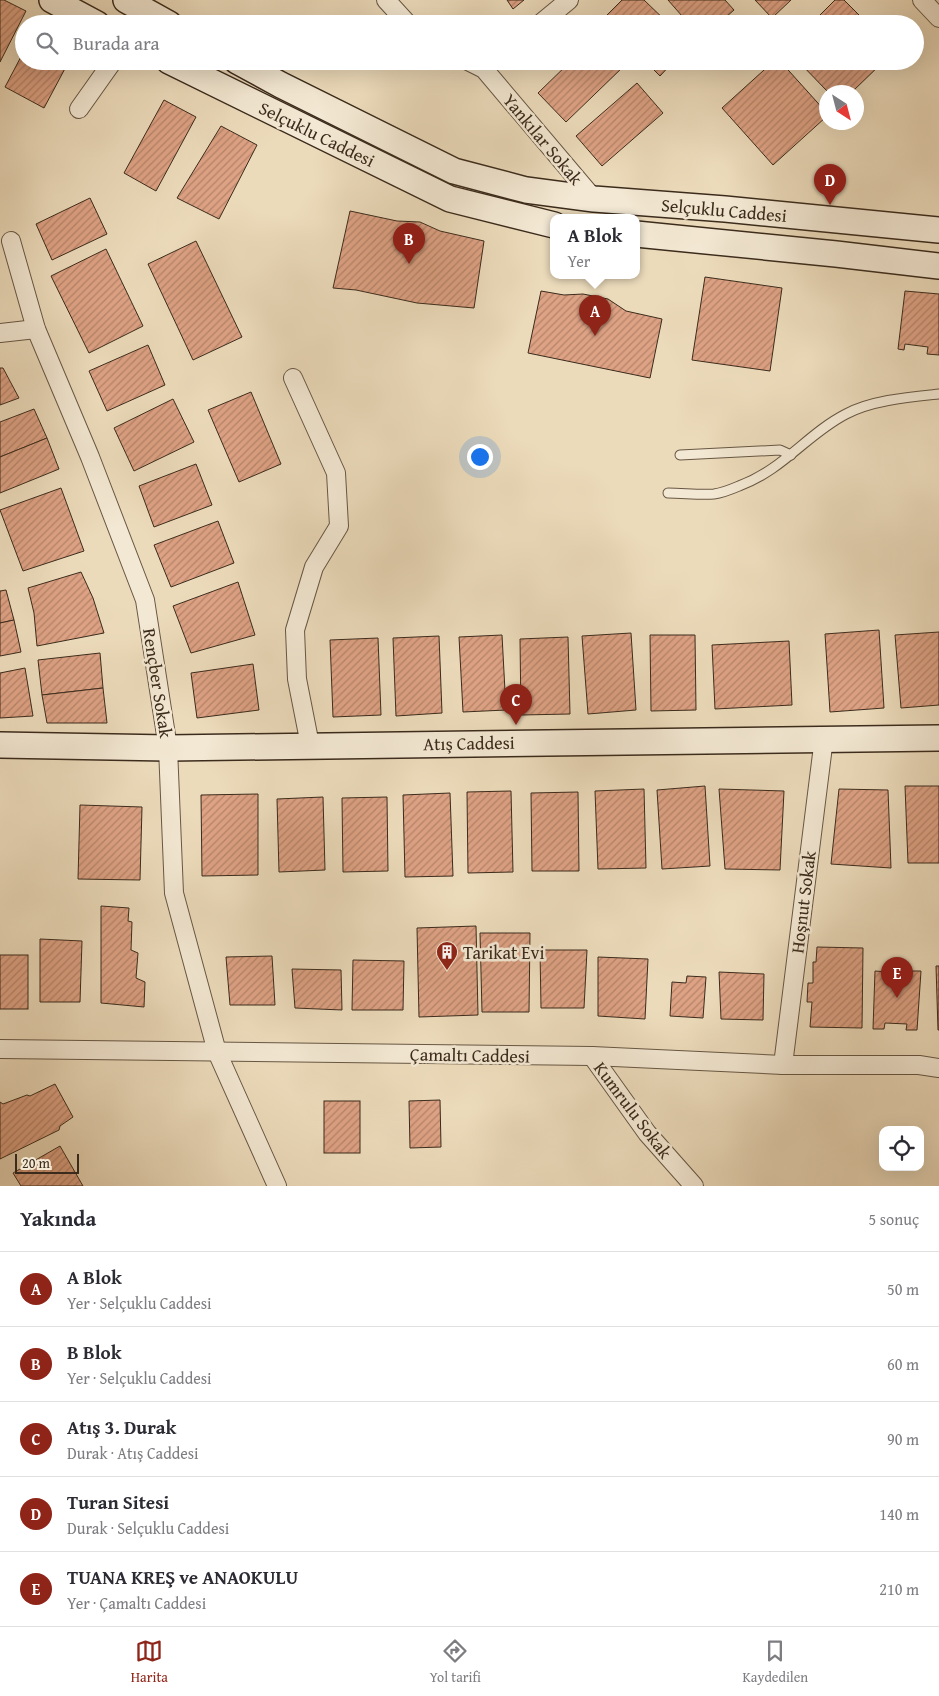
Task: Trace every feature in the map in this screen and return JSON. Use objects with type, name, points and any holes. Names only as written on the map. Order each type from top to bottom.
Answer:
[{"type":"main road","points":[[52,0],[81,15]]},
{"type":"main road","points":[[126,0],[153,15]]},
{"type":"main road","name":"Selçuklu Caddesi","points":[[187,70],[450,199],[550,224]]},
{"type":"main road","name":"Selçuklu Caddesi","points":[[253,70],[281,86],[454,171],[526,190],[594,199],[726,209],[939,230]]},
{"type":"main road","name":"Selçuklu Caddesi","points":[[640,234],[939,266]]},
{"type":"main road","name":"Atış Caddesi","points":[[0,745],[168,748],[939,738]]},
{"type":"street","points":[[386,0],[400,15]]},
{"type":"street","points":[[551,15],[569,0]]},
{"type":"street","points":[[922,0],[939,18]]},
{"type":"street","points":[[79,109],[107,70]]},
{"type":"street","name":"Yankılar Sokak","points":[[493,70],[594,199]]},
{"type":"street","name":"Rençber Sokak","points":[[11,241],[36,329],[90,457],[145,600],[168,748],[174,894],[217,1052],[277,1186]]},
{"type":"street","points":[[0,333],[36,329]]},
{"type":"street","points":[[293,378],[336,473],[338,499],[339,526],[314,567],[295,630],[297,679],[310,745]]},
{"type":"street","name":"Hoşnut Sokak","points":[[783,1065],[824,738]]},
{"type":"street","name":"Çamaltı Caddesi","points":[[0,1048],[592,1056],[783,1065],[919,1065],[939,1068]]},
{"type":"street","name":"Kumrulu Sokak","points":[[592,1056],[647,1133],[694,1186]]},
{"type":"lane","points":[[668,492],[714,494],[732,489],[764,475],[836,419],[862,407],[875,403],[939,394]]},
{"type":"lane","points":[[680,455],[780,450],[791,455]]},
{"type":"building","points":[[0,0],[4,0],[26,11],[24,15],[15,15],[15,33],[0,62]]},
{"type":"building","points":[[507,0],[524,0],[513,9]]},
{"type":"building","points":[[622,0],[644,0],[660,15],[607,15]]},
{"type":"building","points":[[668,0],[725,0],[734,10],[728,15],[681,15]]},
{"type":"building","points":[[755,0],[791,0],[775,15],[769,15]]},
{"type":"building","points":[[835,0],[844,0],[859,15],[820,15]]},
{"type":"building","points":[[15,68],[15,70],[64,70],[44,108],[5,87]]},
{"type":"building","points":[[562,70],[620,70],[566,122],[538,93]]},
{"type":"building","points":[[654,70],[666,70],[660,76]]},
{"type":"building","points":[[764,70],[788,70],[819,104],[819,123],[773,165],[722,108]]},
{"type":"building","points":[[807,70],[875,70],[859,85],[821,85]]},
{"type":"building","points":[[637,83],[663,113],[602,166],[576,136]]},
{"type":"building","points":[[164,100],[196,117],[156,191],[124,173]]},
{"type":"building","points":[[221,126],[257,145],[219,219],[177,198]]},
{"type":"building","points":[[90,198],[107,234],[52,260],[36,224]]},
{"type":"building","points":[[350,211],[397,221],[420,222],[440,231],[484,241],[474,308],[417,303],[356,290],[333,288]]},
{"type":"building","points":[[196,241],[242,337],[193,360],[148,264]]},
{"type":"building","points":[[106,249],[143,326],[89,353],[51,276]]},
{"type":"building","points":[[705,277],[782,288],[770,371],[692,360]]},
{"type":"building","points":[[541,291],[564,295],[583,294],[608,299],[626,311],[662,319],[650,378],[528,353]]},
{"type":"building","points":[[905,291],[939,294],[939,355],[927,354],[928,347],[905,344],[904,350],[898,349]]},
{"type":"building","points":[[148,345],[165,385],[107,411],[89,371]]},
{"type":"building","points":[[0,368],[3,368],[19,398],[0,405]]},
{"type":"building","points":[[251,392],[281,464],[239,482],[208,410]]},
{"type":"building","points":[[173,399],[194,442],[134,471],[114,428]]},
{"type":"building","points":[[34,409],[47,438],[0,457],[0,422]]},
{"type":"building","points":[[47,438],[59,469],[0,493],[0,457]]},
{"type":"building","points":[[196,464],[212,505],[154,527],[139,486]]},
{"type":"building","points":[[61,488],[84,551],[23,571],[0,510]]},
{"type":"building","points":[[218,521],[234,563],[171,587],[154,545]]},
{"type":"building","points":[[81,572],[93,598],[104,633],[37,646],[34,613],[28,588]]},
{"type":"building","points":[[238,582],[255,635],[191,653],[173,606]]},
{"type":"building","points":[[6,590],[14,620],[0,623],[0,591]]},
{"type":"building","points":[[14,620],[21,652],[0,656],[0,623]]},
{"type":"building","points":[[879,630],[884,708],[830,712],[825,634]]},
{"type":"building","points":[[939,632],[939,705],[901,708],[895,635]]},
{"type":"building","points":[[631,633],[636,710],[588,714],[582,636]]},
{"type":"building","points":[[502,635],[506,710],[463,712],[459,637]]},
{"type":"building","points":[[650,635],[695,635],[696,710],[651,711]]},
{"type":"building","points":[[439,636],[442,713],[396,716],[393,638]]},
{"type":"building","points":[[568,637],[570,714],[521,715],[520,639]]},
{"type":"building","points":[[378,638],[381,715],[333,717],[330,640]]},
{"type":"building","points":[[789,641],[792,705],[715,709],[712,645]]},
{"type":"building","points":[[100,653],[103,688],[42,695],[38,660]]},
{"type":"building","points":[[253,664],[259,710],[197,718],[191,673]]},
{"type":"building","points":[[25,668],[33,716],[0,718],[0,673]]},
{"type":"building","points":[[103,688],[107,723],[47,723],[42,695]]},
{"type":"building","points":[[705,786],[710,866],[662,869],[657,790]]},
{"type":"building","points":[[905,786],[939,786],[939,863],[908,863]]},
{"type":"building","points":[[644,789],[646,868],[598,869],[595,791]]},
{"type":"building","points":[[719,789],[784,791],[780,870],[725,869]]},
{"type":"building","points":[[839,789],[888,790],[891,868],[831,864]]},
{"type":"building","points":[[511,791],[513,872],[468,873],[467,792]]},
{"type":"building","points":[[578,792],[579,871],[532,871],[531,793]]},
{"type":"building","points":[[450,793],[453,876],[405,877],[403,795]]},
{"type":"building","points":[[258,794],[258,875],[202,876],[201,795]]},
{"type":"building","points":[[323,797],[325,870],[279,872],[277,799]]},
{"type":"building","points":[[387,797],[388,871],[343,872],[342,798]]},
{"type":"building","points":[[80,805],[142,807],[140,880],[78,879]]},
{"type":"building","points":[[101,906],[129,908],[128,921],[132,922],[131,950],[138,953],[136,978],[145,982],[144,1007],[101,1003]]},
{"type":"building","name":"Tarikat Evi","points":[[476,926],[478,1015],[419,1017],[417,928]]},
{"type":"building","points":[[480,933],[530,933],[529,1012],[482,1012]]},
{"type":"building","points":[[40,939],[82,941],[80,1002],[40,1002]]},
{"type":"building","points":[[817,947],[863,948],[862,1028],[810,1027],[812,1002],[807,1002],[808,983],[813,983],[813,962],[816,962]]},
{"type":"building","points":[[540,950],[587,950],[584,1008],[541,1008]]},
{"type":"building","points":[[0,955],[28,955],[28,1009],[0,1009]]},
{"type":"building","points":[[272,956],[275,1005],[230,1005],[226,957]]},
{"type":"building","points":[[598,957],[648,959],[645,1019],[598,1016]]},
{"type":"building","points":[[353,960],[404,961],[403,1010],[352,1010]]},
{"type":"building","points":[[936,966],[939,966],[939,1030],[938,1030]]},
{"type":"building","points":[[890,967],[910,968],[909,971],[921,971],[917,1030],[906,1030],[907,1024],[885,1023],[884,1029],[873,1029],[875,971],[889,972]]},
{"type":"building","points":[[292,969],[341,970],[342,1010],[295,1008]]},
{"type":"building","points":[[719,972],[764,974],[763,1020],[721,1019]]},
{"type":"building","points":[[687,976],[706,977],[703,1018],[670,1016],[672,982],[686,983]]},
{"type":"building","points":[[55,1084],[73,1117],[60,1126],[59,1130],[0,1159],[0,1102],[3,1104],[27,1095],[30,1096]]},
{"type":"building","points":[[440,1100],[441,1147],[410,1148],[409,1101]]},
{"type":"building","points":[[324,1101],[360,1101],[360,1153],[324,1153]]},
{"type":"building","points":[[60,1146],[83,1186],[21,1186],[13,1173]]},
{"type":"place","name":"Turan Sitesi","points":[[830,205]]},
{"type":"place","name":"B Blok","points":[[409,264]]},
{"type":"place","name":"A Blok","points":[[595,336]]},
{"type":"place","name":"Atış 3. Durak","points":[[516,725]]},
{"type":"place","name":"Tarikat Evi","points":[[447,971]]},
{"type":"place","name":"TUANA KREŞ ve ANAOKULU","points":[[897,998]]}]
